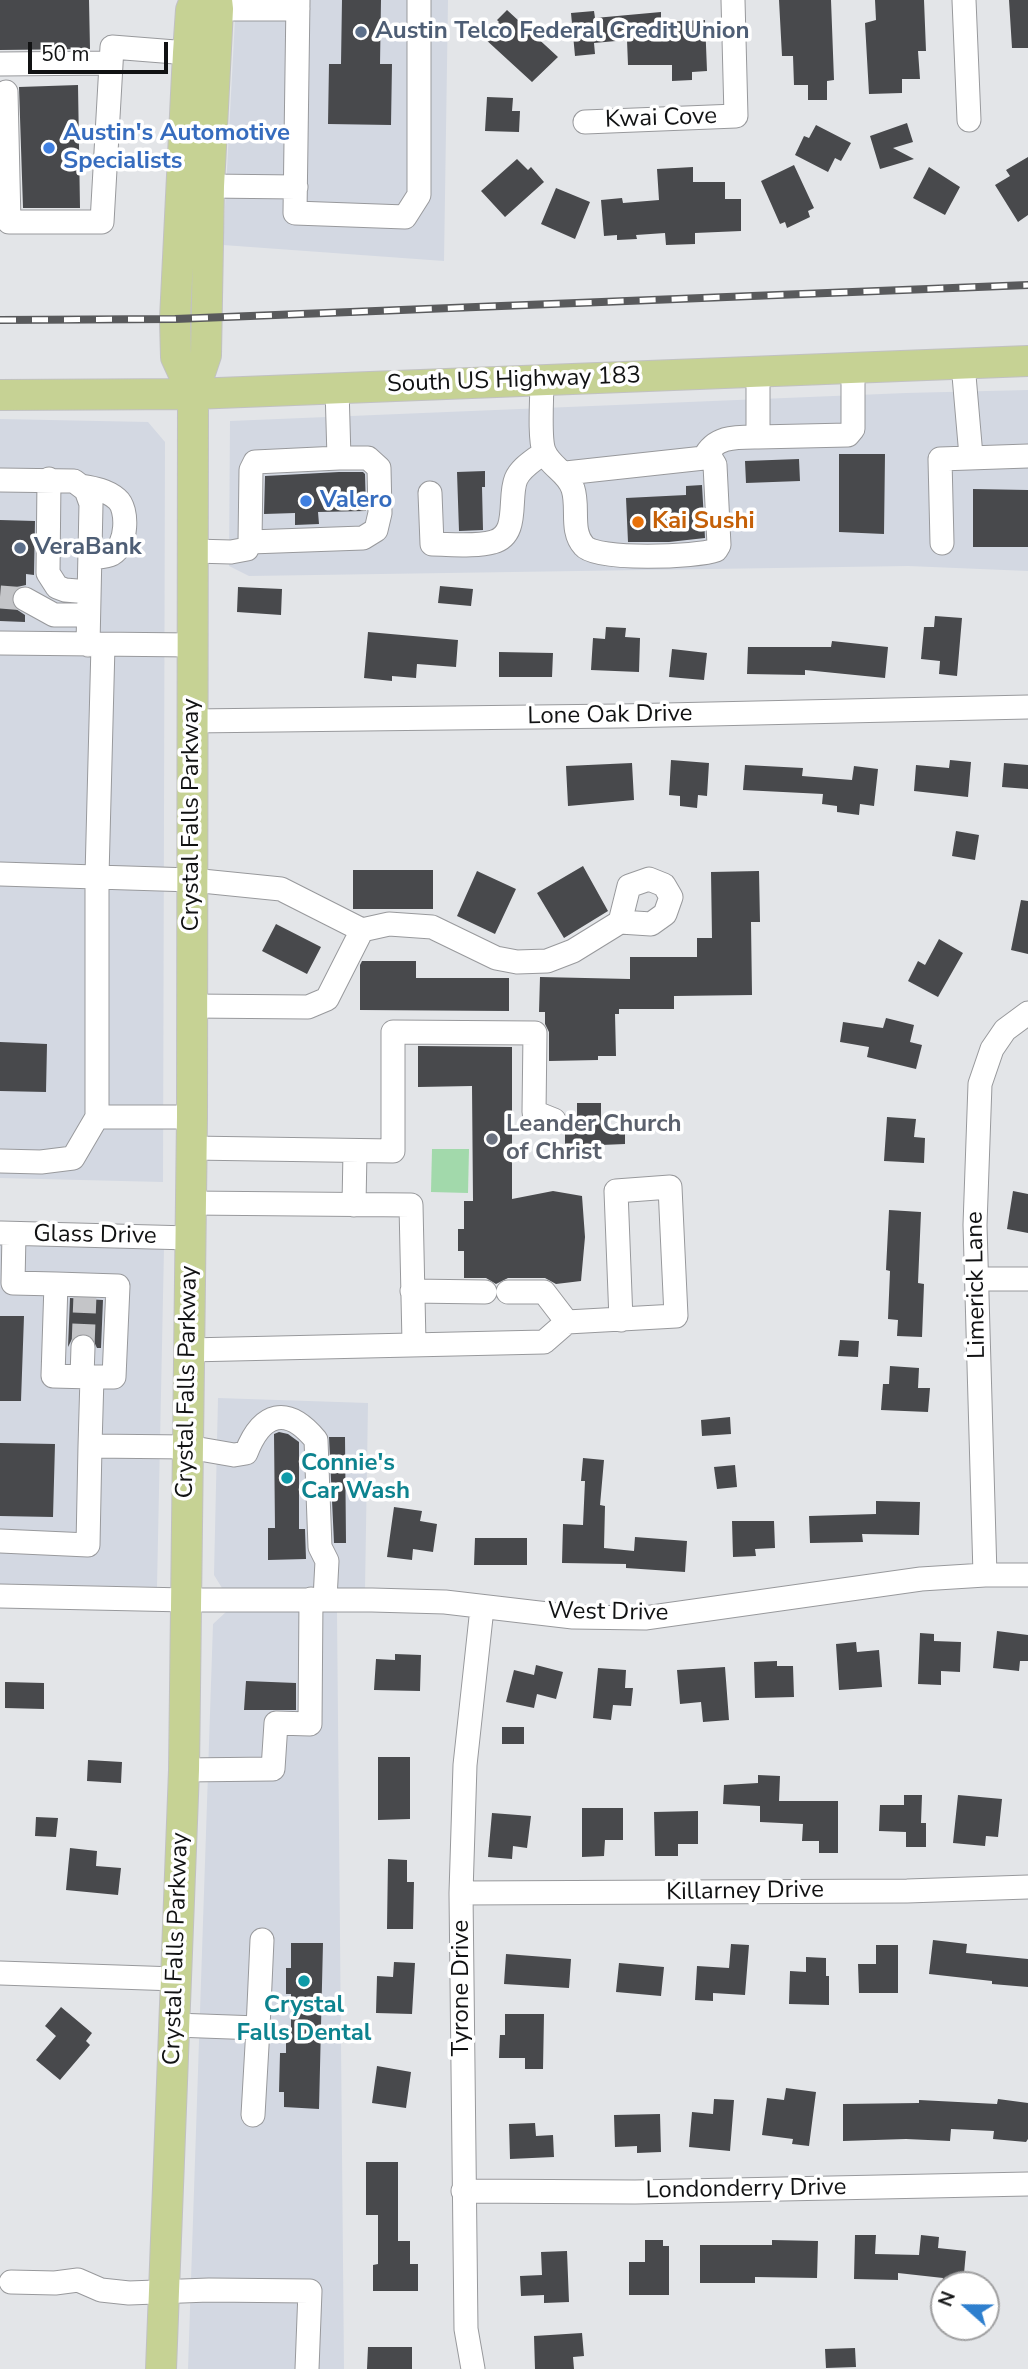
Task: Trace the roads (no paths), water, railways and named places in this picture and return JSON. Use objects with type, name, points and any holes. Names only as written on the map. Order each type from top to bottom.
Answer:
[{"type":"main road","points":[[210,3],[206,355],[193,394],[176,357],[175,319],[191,10],[210,3]]},
{"type":"main road","name":"South US Highway 183","points":[[0,395],[193,394],[1028,361]]},
{"type":"main road","name":"Crystal Falls Parkway","points":[[161,2369],[184,1770],[192,1117],[193,394]]},
{"type":"street","points":[[210,3],[298,5],[295,213],[405,217],[419,195],[419,0]]},
{"type":"street","name":"Kwai Cove","points":[[585,122],[736,116],[733,0]]},
{"type":"street","points":[[964,0],[969,120]]},
{"type":"street","points":[[6,92],[9,222],[102,222],[112,47],[188,53]]},
{"type":"street","points":[[0,64],[111,63]]},
{"type":"street","points":[[209,186],[296,187]]},
{"type":"street","points":[[963,364],[971,456]]},
{"type":"street","points":[[542,380],[544,452],[554,465],[566,473],[574,491],[578,538],[591,553],[621,557],[716,550],[719,545],[709,448],[732,437],[848,435],[851,433],[854,419],[853,369]]},
{"type":"street","points":[[758,371],[758,437]]},
{"type":"street","points":[[337,388],[339,458]]},
{"type":"street","points":[[430,493],[432,544],[492,542],[502,538],[509,528],[516,479],[522,470],[544,452]]},
{"type":"street","points":[[942,543],[940,459],[1028,456]]},
{"type":"street","points":[[194,551],[247,549],[250,542],[251,475],[255,462],[368,458],[379,468],[380,513],[376,530],[363,538],[250,542]]},
{"type":"street","points":[[566,473],[709,462]]},
{"type":"street","points":[[49,479],[48,573],[57,587],[89,592]]},
{"type":"street","points":[[0,480],[74,481],[86,490],[91,504],[88,615],[95,645],[97,876],[97,1117],[73,1158],[41,1162],[0,1161]]},
{"type":"street","points":[[80,486],[108,493],[118,499],[123,507],[123,540],[119,548],[112,554],[90,558]]},
{"type":"street","points":[[25,598],[54,615],[88,615]]},
{"type":"street","points":[[0,643],[192,645]]},
{"type":"street","name":"Lone Oak Drive","points":[[192,721],[620,716],[1028,707]]},
{"type":"street","points":[[0,874],[192,880],[281,889],[362,930],[389,924],[432,927],[496,958],[517,962],[547,961],[573,951],[620,922]]},
{"type":"street","points":[[192,1006],[308,1007],[327,999],[362,930]]},
{"type":"street","name":"Limerick Lane","points":[[985,1575],[975,1225],[979,1084],[992,1049],[1005,1030],[1028,1013]]},
{"type":"street","points":[[191,1148],[393,1152],[393,1032],[534,1033],[534,1112],[554,1120]]},
{"type":"street","points":[[97,1117],[192,1117]]},
{"type":"street","points":[[354,1205],[355,1151]]},
{"type":"street","points":[[189,1350],[544,1342],[567,1322],[621,1320],[676,1316],[670,1187],[616,1191],[621,1320]]},
{"type":"street","points":[[190,1203],[411,1205],[414,1343]]},
{"type":"street","points":[[7,1234],[13,1283],[56,1284],[86,1290],[118,1286],[114,1377],[53,1376],[56,1284]]},
{"type":"street","name":"Glass Drive","points":[[7,1234],[190,1238]]},
{"type":"street","points":[[976,1279],[1028,1279]]},
{"type":"street","points":[[412,1291],[544,1292],[567,1322]]},
{"type":"street","points":[[0,1541],[88,1545],[90,1446],[83,1348]]},
{"type":"street","points":[[90,1446],[188,1447],[234,1455],[246,1453],[257,1429],[267,1421],[287,1419],[296,1420],[316,1440],[320,1547],[327,1561],[318,1599],[310,1724],[275,1723],[273,1769],[184,1770]]},
{"type":"street","name":"West Drive","points":[[0,1596],[444,1602],[573,1617],[645,1618],[921,1579],[1028,1575]]},
{"type":"street","name":"Tyrone Drive","points":[[473,2369],[466,2329],[461,1893],[465,1765],[482,1608]]},
{"type":"street","name":"Killarney Drive","points":[[461,1893],[893,1891],[1028,1887]]},
{"type":"street","points":[[253,2115],[262,1940]]},
{"type":"street","points":[[0,1973],[176,1979]]},
{"type":"street","points":[[175,2025],[258,2028]]},
{"type":"street","name":"Londonderry Drive","points":[[463,2191],[635,2192],[1028,2184]]},
{"type":"street","points":[[11,2282],[55,2283],[78,2280],[101,2290],[129,2293],[164,2290],[310,2291],[307,2369]]},
{"type":"tunnel","points":[[0,597],[25,599]]},
{"type":"tunnel","points":[[83,1347],[85,1295]]},
{"type":"railway","points":[[0,320],[175,319],[1028,285]]},
{"type":"place","name":"Austin Telco Federal Credit Union","points":[[361,32]]},
{"type":"place","name":"Austin's Automotive Specialists","points":[[49,148]]},
{"type":"place","name":"Valero","points":[[306,501]]},
{"type":"place","name":"Kai Sushi","points":[[638,522]]},
{"type":"place","name":"VeraBank","points":[[20,548]]},
{"type":"place","name":"Leander Church of Christ","points":[[492,1139]]},
{"type":"place","name":"Connie's Car Wash","points":[[287,1478]]},
{"type":"place","name":"Crystal Falls Dental","points":[[304,1981]]}]
